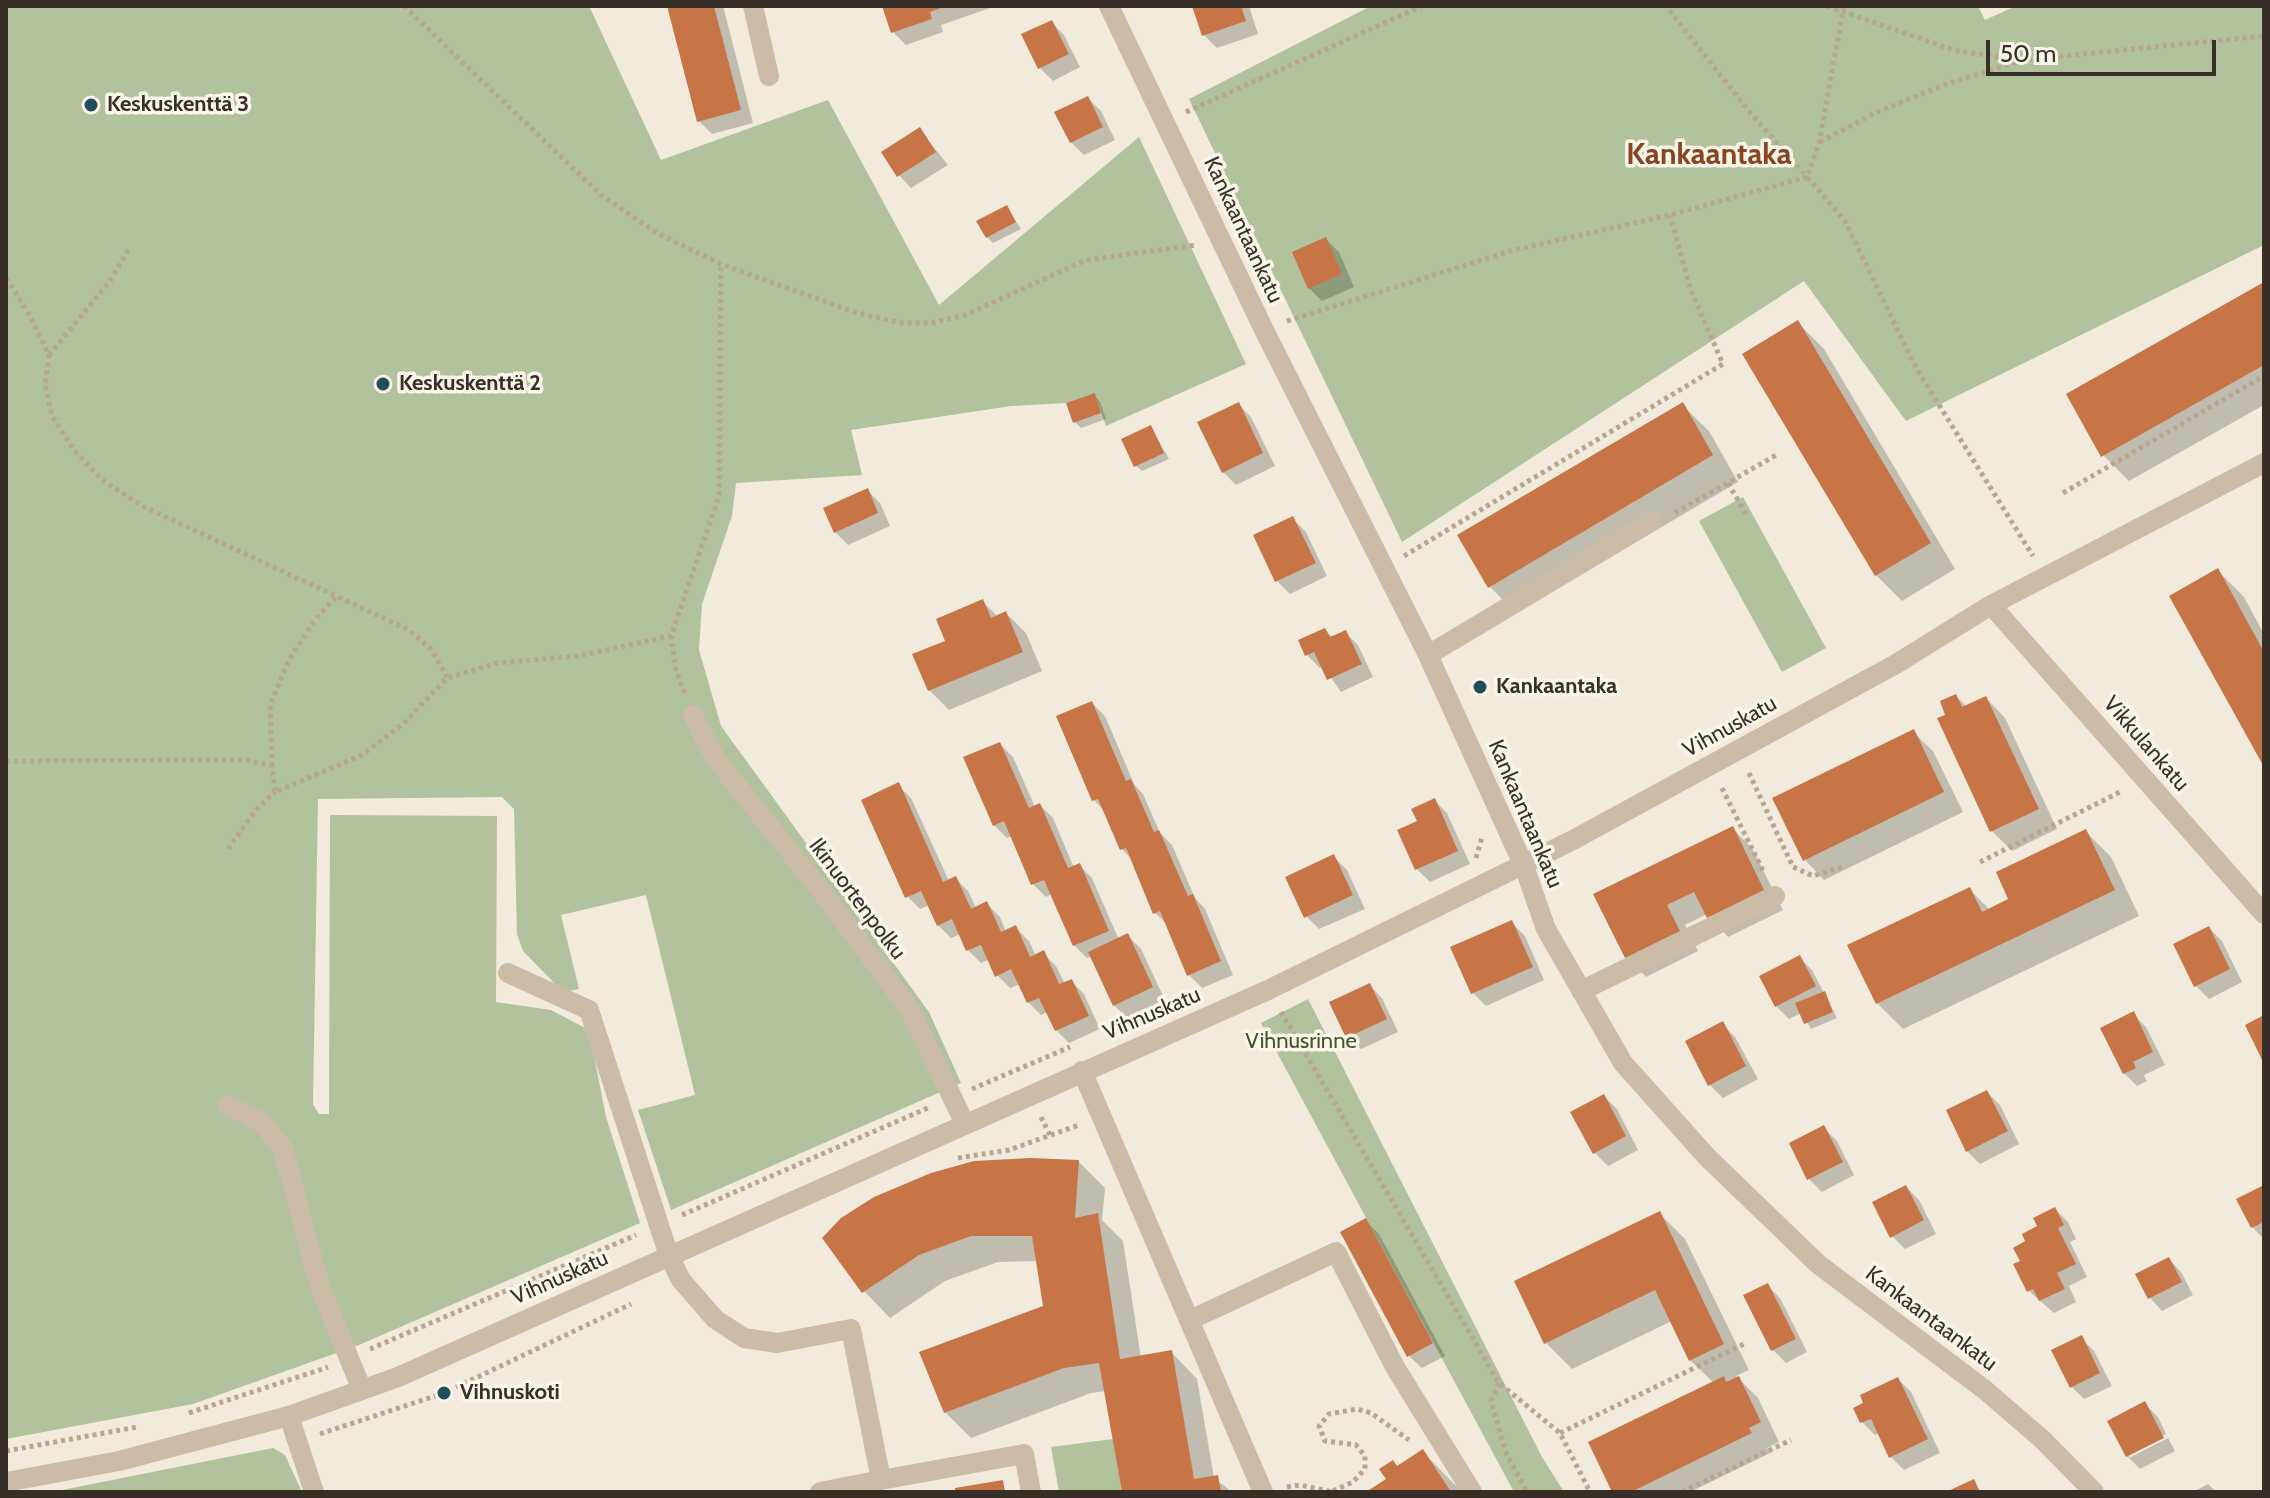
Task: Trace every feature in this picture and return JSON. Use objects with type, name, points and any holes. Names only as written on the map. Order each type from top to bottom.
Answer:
[{"type":"street","points":[[753,6],[769,76]]},
{"type":"street","name":"Kankaantaankatu","points":[[1109,6],[1264,330],[1428,655],[1524,866],[1546,929],[1623,1063],[1717,1167],[1818,1264],[1985,1390],[2043,1440],[2094,1492]]},
{"type":"street","name":"Vihnuskatu","points":[[6,1482],[119,1461],[289,1416],[362,1390],[1268,990],[1524,866],[1896,664],[1991,605],[2264,463]]},
{"type":"street","points":[[1428,655],[1652,521]]},
{"type":"street","name":"Vikkulankatu","points":[[1991,605],[2264,914]]},
{"type":"street","name":"Ikinuortenpolku","points":[[693,715],[715,758],[823,893],[911,1011],[965,1124]]},
{"type":"street","points":[[1581,991],[1775,896]]},
{"type":"street","points":[[508,973],[589,1010],[669,1256],[681,1280],[715,1319],[744,1338],[777,1343],[851,1329],[881,1480]]},
{"type":"street","points":[[1082,1071],[1262,1492]]},
{"type":"street","points":[[228,1106],[262,1122],[283,1149],[320,1287],[362,1390]]},
{"type":"street","points":[[1190,1320],[1336,1252],[1395,1367],[1472,1492]]},
{"type":"street","points":[[289,1416],[314,1492]]},
{"type":"street","points":[[820,1492],[1024,1454],[1031,1492]]},
{"type":"path","points":[[404,6],[601,195],[657,233],[721,264],[857,313],[902,323],[931,323],[965,315],[1086,260],[1197,245]]},
{"type":"path","points":[[1165,121],[1422,6]]},
{"type":"path","points":[[1666,6],[1748,110],[1845,221],[1916,368],[2031,555],[2052,572]]},
{"type":"path","points":[[1827,6],[1953,50],[2023,60]]},
{"type":"path","points":[[1807,177],[1819,143],[1842,9]]},
{"type":"path","points":[[1819,143],[1877,112],[1947,84],[2023,60],[2264,36]]},
{"type":"path","points":[[1264,330],[1366,294],[1514,250],[1670,215],[1807,177]]},
{"type":"path","points":[[1400,558],[1723,364],[1691,291],[1670,215]]},
{"type":"path","points":[[130,247],[110,281],[49,355],[45,385],[52,416],[75,451],[101,479],[142,506],[409,630],[431,649],[447,678]]},
{"type":"path","points":[[693,715],[676,671],[671,636],[719,496],[721,264]]},
{"type":"path","points":[[6,278],[28,312],[49,355]]},
{"type":"path","points":[[2063,493],[2264,376]]},
{"type":"path","points":[[1652,521],[1675,513],[1778,454]]},
{"type":"path","points":[[1728,483],[1746,514]]},
{"type":"path","points":[[275,792],[270,705],[289,660],[315,620],[337,595]]},
{"type":"path","points":[[228,849],[256,810],[275,792],[362,755],[404,723],[447,678],[498,663],[578,656],[671,636]]},
{"type":"path","points":[[6,761],[245,760],[272,766]]},
{"type":"path","points":[[1749,773],[1793,867],[1813,876],[1846,866]]},
{"type":"path","points":[[1980,862],[2116,797],[2141,774]]},
{"type":"path","points":[[1722,788],[1775,896]]},
{"type":"path","points":[[1473,862],[1483,840],[1480,830]]},
{"type":"path","points":[[1268,990],[1499,1383],[1560,1433],[1590,1492]]},
{"type":"path","points":[[188,1414],[347,1359],[1079,1043]]},
{"type":"path","points":[[1560,1433],[1746,1343]]},
{"type":"path","points":[[1499,1383],[1491,1401],[1506,1453],[1527,1492]]},
{"type":"path","points":[[1262,1492],[1300,1485],[1333,1492],[1353,1482],[1365,1469],[1365,1456],[1356,1445],[1325,1441],[1319,1426],[1329,1414],[1341,1410],[1371,1413],[1413,1442],[1435,1433]]},
{"type":"path","points":[[6,1451],[144,1426]]},
{"type":"path","points":[[1682,1492],[1791,1440]]},
{"type":"green space","points":[[6,6],[589,6],[661,160],[828,100],[939,305],[1139,137],[1246,364],[1106,426],[1095,394],[1066,403],[1011,406],[851,430],[862,475],[736,483],[732,516],[702,604],[699,650],[721,726],[929,1012],[961,1083],[671,1210],[638,1110],[695,1095],[646,895],[561,915],[579,989],[563,992],[523,951],[517,934],[514,809],[502,797],[318,799],[313,1104],[319,1114],[329,1114],[330,815],[497,816],[496,1002],[551,1010],[589,1030],[606,1117],[640,1223],[359,1345],[193,1404],[6,1439]]},
{"type":"green space","points":[[1371,6],[1978,6],[1985,20],[2016,6],[2264,6],[2264,245],[1906,421],[1804,281],[1402,542],[1189,99]]},
{"type":"green space","points":[[1743,497],[1826,648],[1782,672],[1699,521]]},
{"type":"green space","name":"Vihnusrinne","points":[[1308,999],[1542,1457],[1564,1492],[1514,1492],[1261,1023]]},
{"type":"green space","points":[[1113,1439],[1122,1492],[1059,1492],[1051,1447]]},
{"type":"green space","points":[[273,1448],[285,1455],[302,1492],[52,1492]]},
{"type":"building","points":[[667,6],[714,6],[741,110],[697,122]]},
{"type":"building","points":[[882,6],[946,6],[930,12],[932,19],[891,33]]},
{"type":"building","points":[[1192,6],[1241,6],[1246,21],[1202,36]]},
{"type":"building","points":[[1052,20],[1069,54],[1038,69],[1021,34]]},
{"type":"building","points":[[1088,96],[1103,127],[1070,143],[1054,112]]},
{"type":"building","points":[[920,127],[936,152],[897,177],[881,152]]},
{"type":"building","points":[[1007,205],[1016,222],[986,238],[976,221]]},
{"type":"building","points":[[1326,237],[1342,274],[1308,289],[1292,252]]},
{"type":"building","points":[[2264,282],[2264,365],[2101,457],[2066,394]]},
{"type":"building","points":[[1798,320],[1931,543],[1875,576],[1742,354]]},
{"type":"building","points":[[1095,393],[1101,413],[1073,423],[1066,403]]},
{"type":"building","points":[[1239,402],[1263,453],[1222,473],[1197,422]]},
{"type":"building","points":[[1683,402],[1713,455],[1488,588],[1457,535]]},
{"type":"building","points":[[1151,425],[1164,453],[1134,467],[1121,439]]},
{"type":"building","points":[[868,488],[878,513],[834,533],[823,508]]},
{"type":"building","points":[[1293,516],[1316,563],[1275,582],[1253,535]]},
{"type":"building","points":[[2218,568],[2264,652],[2264,767],[2169,596]]},
{"type":"building","points":[[983,599],[991,618],[1006,611],[1023,652],[928,691],[912,654],[945,641],[936,619]]},
{"type":"building","points":[[1325,628],[1330,637],[1346,630],[1362,664],[1327,680],[1314,652],[1305,656],[1298,640]]},
{"type":"building","points":[[1956,694],[1962,707],[1986,696],[2039,809],[1990,832],[1937,718],[1945,715],[1940,701]]},
{"type":"building","points":[[1092,701],[1126,781],[1131,779],[1154,832],[1159,830],[1188,896],[1193,894],[1221,961],[1187,976],[1160,911],[1153,914],[1126,848],[1120,850],[1098,799],[1092,801],[1056,716]]},
{"type":"building","points":[[1914,729],[1944,792],[1803,861],[1772,798]]},
{"type":"building","points":[[1000,742],[1029,808],[1040,803],[1068,868],[1080,863],[1109,931],[1073,946],[1044,880],[1031,885],[1004,821],[993,826],[963,757]]},
{"type":"building","points":[[899,782],[943,882],[956,876],[971,909],[987,901],[1001,932],[1016,925],[1030,957],[1044,950],[1059,984],[1072,979],[1089,1016],[1055,1031],[1039,998],[1027,1003],[1011,969],[995,977],[981,945],[966,951],[952,919],[937,926],[921,891],[905,898],[861,800]]},
{"type":"building","points":[[1435,798],[1458,851],[1415,870],[1397,830],[1417,821],[1411,809]]},
{"type":"building","points":[[1733,826],[1764,890],[1707,918],[1694,892],[1667,905],[1680,931],[1625,958],[1593,894]]},
{"type":"building","points":[[2086,829],[2115,890],[1876,1004],[1847,945],[1970,887],[1982,912],[2008,899],[1996,872]]},
{"type":"building","points":[[1334,854],[1353,895],[1304,918],[1285,877]]},
{"type":"building","points":[[1512,920],[1533,967],[1471,994],[1450,947]]},
{"type":"building","points":[[2209,926],[2230,969],[2194,987],[2173,944]]},
{"type":"building","points":[[1128,933],[1153,987],[1113,1006],[1088,952]]},
{"type":"building","points":[[1800,955],[1816,986],[1775,1007],[1759,976]]},
{"type":"building","points":[[1370,983],[1387,1019],[1346,1038],[1329,1002]]},
{"type":"building","points":[[1825,991],[1833,1012],[1804,1024],[1795,1003]]},
{"type":"building","points":[[2134,1011],[2153,1052],[2133,1062],[2136,1068],[2123,1074],[2100,1028]]},
{"type":"building","points":[[2264,1015],[2264,1064],[2245,1025]]},
{"type":"building","points":[[1723,1021],[1746,1066],[1708,1086],[1685,1041]]},
{"type":"building","points":[[1987,1090],[2008,1131],[1966,1152],[1946,1110]]},
{"type":"building","points":[[1604,1094],[1626,1136],[1593,1154],[1570,1112]]},
{"type":"building","points":[[1824,1125],[1843,1162],[1807,1180],[1789,1143]]},
{"type":"building","points":[[1031,1158],[1079,1160],[1075,1218],[1098,1213],[1120,1359],[1172,1350],[1194,1479],[1218,1475],[1221,1492],[1122,1492],[1099,1363],[1064,1368],[944,1413],[919,1352],[1043,1306],[1032,1236],[971,1236],[919,1255],[862,1293],[822,1238],[841,1218],[874,1197],[931,1173],[974,1161]]},
{"type":"building","points":[[1906,1185],[1924,1220],[1890,1238],[1872,1202]]},
{"type":"building","points":[[2264,1185],[2264,1222],[2251,1228],[2236,1199]]},
{"type":"building","points":[[2055,1207],[2064,1225],[2058,1228],[2076,1264],[2057,1273],[2065,1289],[2039,1301],[2033,1289],[2027,1292],[2013,1264],[2020,1261],[2013,1248],[2025,1241],[2022,1234],[2037,1226],[2033,1218]]},
{"type":"building","points":[[1660,1211],[1724,1344],[1689,1361],[1655,1290],[1544,1344],[1514,1281]]},
{"type":"building","points":[[1366,1218],[1433,1343],[1407,1357],[1340,1232]]},
{"type":"building","points":[[2169,1257],[2182,1282],[2148,1299],[2135,1274]]},
{"type":"building","points":[[1768,1283],[1796,1339],[1771,1351],[1743,1295]]},
{"type":"building","points":[[2082,1335],[2100,1373],[2070,1388],[2051,1350]]},
{"type":"building","points":[[1724,1376],[1726,1382],[1739,1376],[1761,1422],[1749,1428],[1752,1433],[1631,1492],[1612,1492],[1588,1442]]},
{"type":"building","points":[[1898,1377],[1928,1439],[1889,1458],[1871,1419],[1860,1423],[1853,1408],[1863,1403],[1860,1395]]},
{"type":"building","points":[[2145,1401],[2164,1438],[2126,1457],[2107,1421]]},
{"type":"building","points":[[1423,1449],[1451,1492],[1366,1492],[1386,1479],[1379,1469],[1393,1460],[1397,1466]]},
{"type":"building","points":[[1974,1479],[1980,1492],[1946,1492]]},
{"type":"building","points":[[1003,1480],[1005,1492],[955,1492],[955,1488]]},
{"type":"place","name":"Keskuskenttä 3","points":[[91,105]]},
{"type":"place","name":"Keskuskenttä 2","points":[[383,384]]},
{"type":"place","name":"Kankaantaka","points":[[1480,687]]},
{"type":"place","name":"Vihnuskoti","points":[[444,1393]]},
{"type":"district","name":"Kankaantaka","points":[[1709,155]]}]
